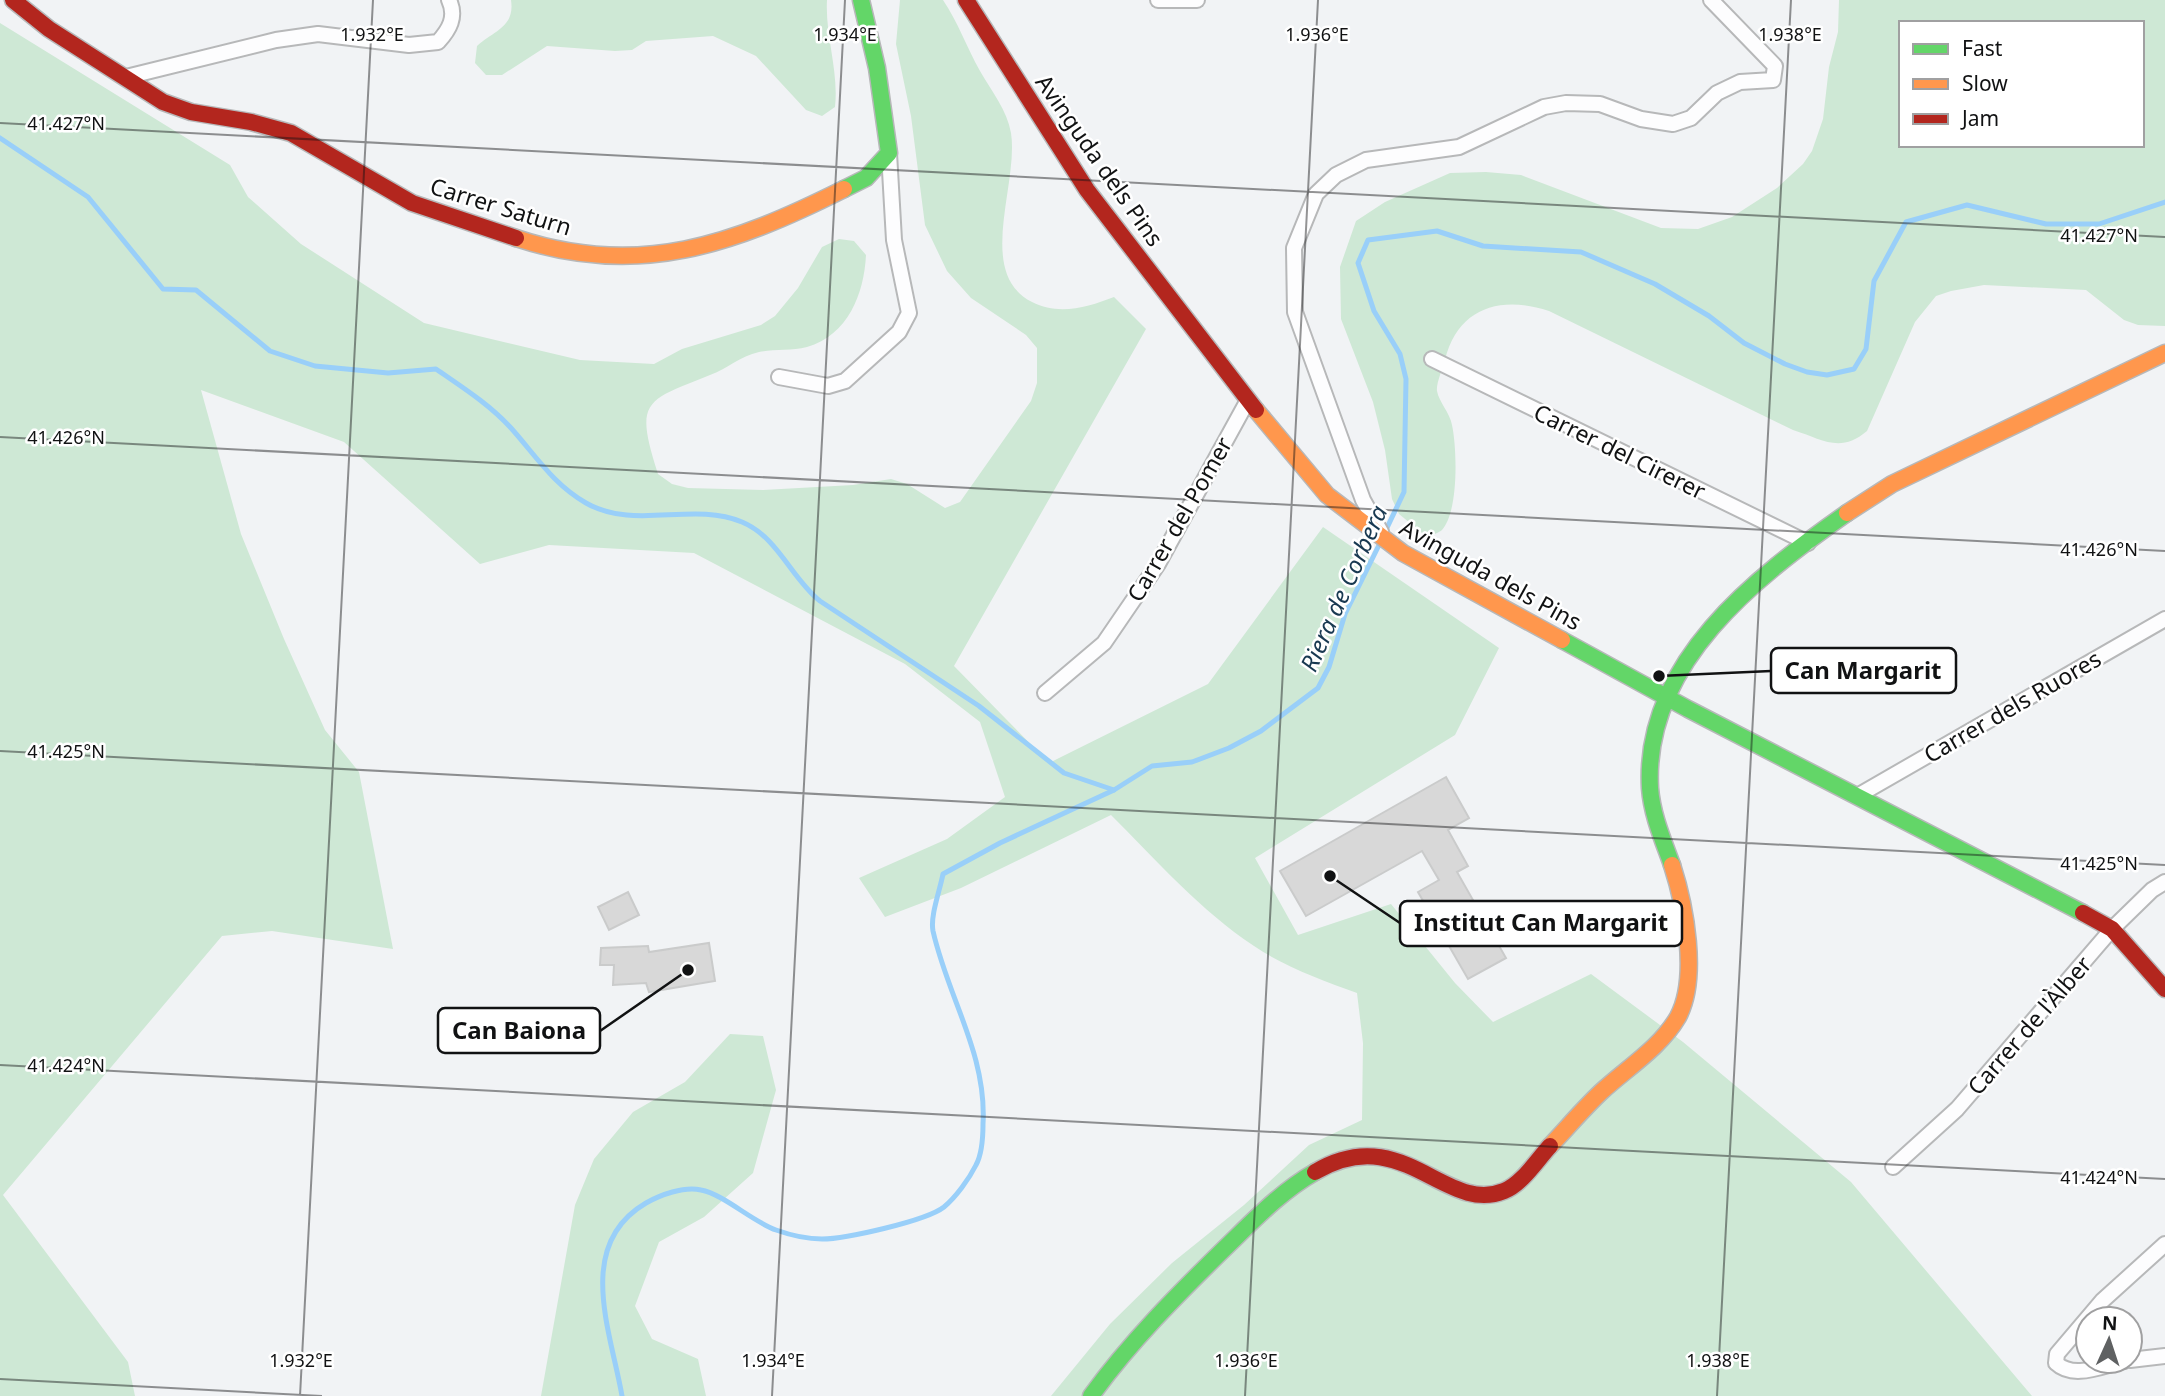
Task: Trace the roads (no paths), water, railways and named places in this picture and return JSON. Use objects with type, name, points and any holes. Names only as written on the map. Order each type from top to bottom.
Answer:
[{"type":"street","name":"Carrer Saturn","points":[[13,0],[50,29],[163,102],[191,112],[251,122],[291,133],[412,203],[553,250],[615,256],[717,244],[792,215],[866,178],[889,153]]},
{"type":"street","points":[[126,77],[276,40],[318,34],[409,45],[438,42],[450,28],[452,6],[449,0]]},
{"type":"street","points":[[779,377],[828,386],[845,381],[899,332],[909,313],[894,240],[889,153],[879,80],[861,0]]},
{"type":"street","name":"Avinguda dels Pins","points":[[966,0],[1087,190],[1248,400],[1327,495],[1386,541],[1666,696],[2112,929],[2165,989]]},
{"type":"street","points":[[1158,0],[1197,0]]},
{"type":"street","points":[[1386,541],[1363,499],[1295,312],[1292,280],[1294,248],[1316,194],[1336,175],[1366,160],[1460,147],[1544,107],[1566,103],[1600,104],[1641,120],[1673,124],[1691,118],[1717,93],[1740,82],[1773,80],[1775,66],[1711,0]]},
{"type":"street","points":[[1091,1396],[1144,1329],[1190,1281],[1270,1205],[1299,1182],[1334,1163],[1368,1156],[1393,1158],[1462,1192],[1482,1196],[1505,1191],[1586,1107],[1653,1047],[1676,1021],[1687,992],[1686,922],[1653,807],[1650,785],[1655,735],[1666,696],[1685,662],[1750,588],[1855,508],[1925,466],[2165,353]]},
{"type":"street","name":"Carrer del Cirerer","points":[[1433,359],[1808,543]]},
{"type":"street","name":"Carrer del Pomer","points":[[1045,693],[1104,643],[1158,564],[1248,400]]},
{"type":"street","name":"Carrer dels Ruores","points":[[1859,795],[2165,619]]},
{"type":"street","name":"Carrer de l'Àlber","points":[[1893,1167],[1957,1109],[2112,929],[2152,890],[2165,882]]},
{"type":"street","points":[[2099,1305],[2165,1244]]},
{"type":"street","points":[[2074,1334],[2057,1354],[2056,1363],[2064,1370],[2074,1372]]},
{"type":"street","points":[[2144,1359],[2165,1356]]},
{"type":"waterway","points":[[0,138],[88,197],[163,289],[196,290],[270,351],[315,366],[388,373],[436,369],[503,419],[564,487],[586,503],[605,511],[644,516],[703,514],[742,522],[765,537],[820,601],[979,706],[1064,773],[1114,790]]},
{"type":"waterway","name":"Riera de Corbera","points":[[1385,532],[1404,492],[1406,379],[1400,354],[1374,311],[1358,263],[1368,240],[1437,231],[1483,246],[1581,252],[1655,284],[1709,316],[1744,343],[1785,364],[1807,372],[1827,375],[1854,369],[1866,349],[1874,281],[1906,222],[1967,205],[2046,224],[2099,224],[2165,202]]},
{"type":"waterway","name":"Riera de Corbera","points":[[622,1396],[606,1318],[604,1266],[610,1242],[624,1221],[646,1203],[672,1192],[701,1190],[719,1197],[776,1230],[822,1239],[866,1233],[921,1218],[944,1207],[962,1188],[980,1156],[983,1098],[973,1050],[933,931],[934,911],[943,874],[1000,843],[1114,790],[1152,766],[1192,762],[1229,748],[1261,731],[1318,688],[1329,667],[1345,614],[1381,541]]},
{"type":"place","name":"Can Margarit","points":[[1659,676]]},
{"type":"place","name":"Institut Can Margarit","points":[[1330,876]]},
{"type":"place","name":"Can Baiona","points":[[688,970]]}]
